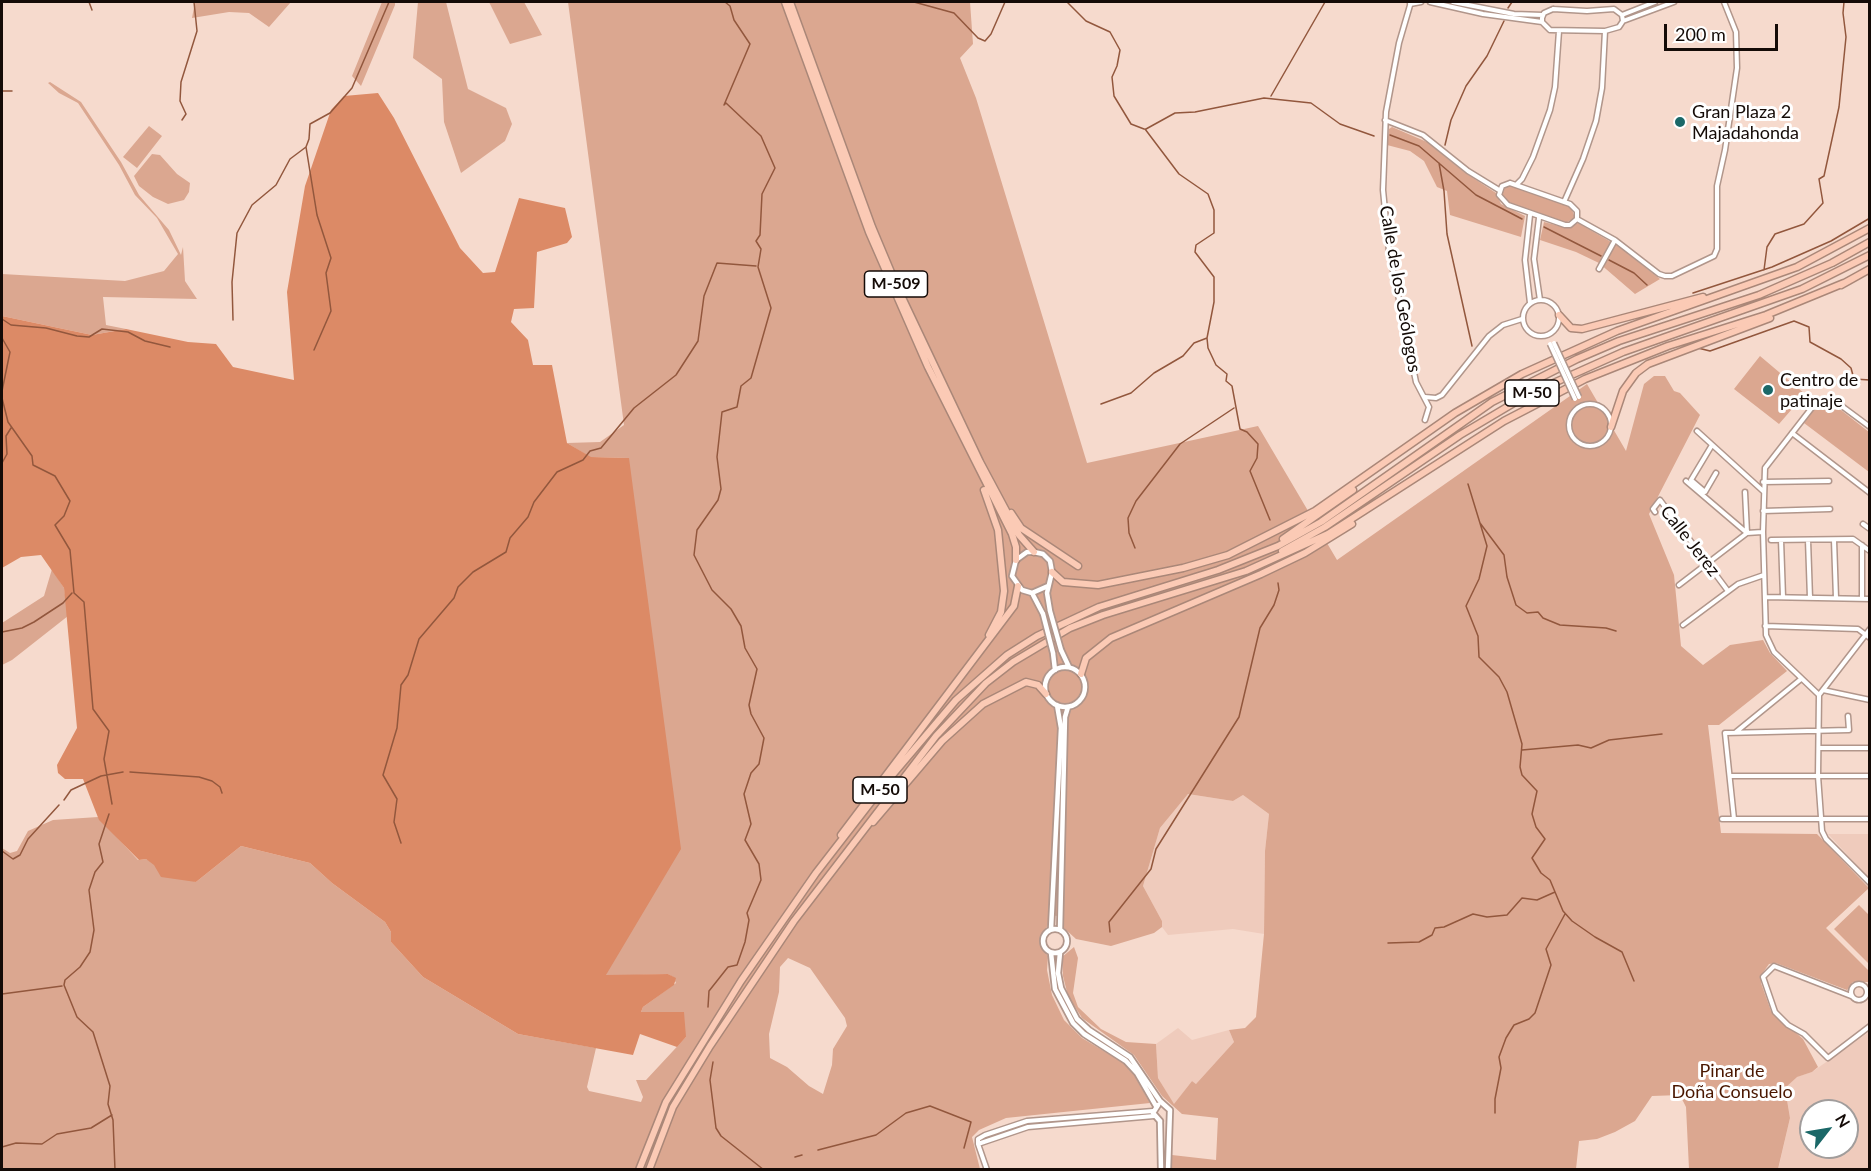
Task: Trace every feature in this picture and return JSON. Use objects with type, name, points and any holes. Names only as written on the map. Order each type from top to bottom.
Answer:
[{"type":"highway","name":"M-509","points":[[785,2],[869,232],[928,368],[1011,534],[1016,547],[1016,560]]},
{"type":"highway","name":"M-509","points":[[790,2],[876,237],[986,474],[1019,535],[1034,552]]},
{"type":"highway","points":[[1052,572],[1064,582],[1098,585],[1211,561],[1269,537],[1315,512],[1488,392],[1576,348],[1790,270],[1869,228]]},
{"type":"highway","name":"M-50","points":[[639,1170],[655,1126],[672,1092],[741,981],[816,873],[888,780],[950,707],[980,676],[1007,655],[1037,636],[1099,607],[1182,582],[1252,557],[1321,522],[1455,426],[1524,385],[1619,341],[1798,279],[1869,242]]},
{"type":"highway","name":"M-50","points":[[649,1170],[673,1107],[710,1046],[830,872],[936,735],[986,683],[1013,662],[1041,644],[1092,620],[1219,579],[1287,548],[1325,527],[1460,435],[1540,389],[1623,352],[1802,290],[1869,255]]},
{"type":"highway","points":[[1611,428],[1623,391],[1636,374],[1648,364],[1786,311],[1869,269]]},
{"type":"highway","points":[[1559,315],[1571,328],[1582,329],[1690,301],[1790,270]]},
{"type":"highway","points":[[1219,579],[1246,571],[1328,534],[1504,421],[1585,379],[1668,346],[1766,315],[1844,283]]},
{"type":"highway","points":[[928,368],[942,404],[987,496],[998,530],[1004,602],[980,652]]},
{"type":"highway","points":[[1252,557],[1326,511],[1407,446]]},
{"type":"highway","points":[[986,474],[1022,528],[1078,566]]},
{"type":"highway","points":[[1081,674],[1086,658],[1111,638],[1235,586],[1305,553],[1365,516],[1401,488]]},
{"type":"highway","points":[[816,873],[846,828],[1014,606],[1018,586]]},
{"type":"highway","points":[[830,872],[846,856],[892,797],[966,717],[995,696],[1021,683],[1034,683],[1046,694]]},
{"type":"street","points":[[1411,3],[1421,2]]},
{"type":"street","points":[[1431,2],[1483,14],[1542,22],[1550,30],[1558,31],[1605,31],[1619,27],[1623,21],[1674,2]]},
{"type":"street","points":[[1453,2],[1514,14],[1543,15],[1553,9],[1587,11],[1609,9],[1622,15],[1655,2]]},
{"type":"street","points":[[1499,190],[1506,184],[1516,185],[1574,207],[1577,219],[1616,240],[1659,274],[1665,276],[1672,276],[1714,256],[1717,249],[1717,186],[1725,150],[1737,68],[1736,32],[1724,2]]},
{"type":"street","name":"Calle de los Geólogos","points":[[1411,3],[1399,43],[1385,120],[1383,190],[1389,251],[1416,382],[1418,390],[1425,397],[1429,407],[1425,420]]},
{"type":"street","points":[[1542,22],[1543,15]]},
{"type":"street","points":[[1622,15],[1623,21]]},
{"type":"street","points":[[1516,185],[1522,179],[1533,157],[1550,110],[1556,77],[1558,31]]},
{"type":"street","points":[[1564,202],[1583,159],[1596,121],[1602,87],[1605,31]]},
{"type":"street","points":[[1385,120],[1423,135],[1468,171],[1499,190]]},
{"type":"street","points":[[1499,190],[1500,199],[1504,203],[1530,215],[1565,225],[1570,225],[1577,219]]},
{"type":"street","points":[[1530,215],[1525,260],[1530,303]]},
{"type":"street","points":[[1539,218],[1534,259],[1540,300]]},
{"type":"street","points":[[1599,269],[1616,240]]},
{"type":"street","points":[[1540,300],[1553,304],[1559,315],[1559,323],[1552,333],[1544,336],[1530,333],[1522,319],[1524,310],[1530,303],[1540,300]]},
{"type":"street","name":"Calle de los Geólogos","points":[[1425,397],[1437,398],[1442,395],[1489,336],[1503,325],[1522,319]]},
{"type":"street","points":[[1552,333],[1552,344]]},
{"type":"street","points":[[1544,336],[1552,344],[1577,398],[1578,407],[1569,423],[1571,435],[1579,443],[1596,445],[1606,438],[1611,428],[1604,410],[1599,406],[1586,404],[1577,398]]},
{"type":"street","points":[[1819,694],[1801,680],[1770,645],[1765,626],[1763,482],[1766,468],[1820,400],[1835,401],[1869,428]]},
{"type":"street","points":[[1578,407],[1586,404]]},
{"type":"street","points":[[1697,431],[1763,491]]},
{"type":"street","points":[[1792,433],[1869,493]]},
{"type":"street","points":[[1712,445],[1691,480],[1705,492],[1716,473]]},
{"type":"street","points":[[1686,481],[1747,533]]},
{"type":"street","points":[[1763,482],[1829,481]]},
{"type":"street","points":[[1745,492],[1747,533]]},
{"type":"street","name":"Calle Jerez","points":[[1655,512],[1653,509],[1660,500],[1728,591]]},
{"type":"street","points":[[1763,511],[1830,509]]},
{"type":"street","points":[[1863,524],[1869,529]]},
{"type":"street","points":[[1679,585],[1747,533],[1763,532]]},
{"type":"street","points":[[1772,540],[1853,539],[1869,551]]},
{"type":"street","points":[[1782,540],[1783,597]]},
{"type":"street","points":[[1808,540],[1810,598]]},
{"type":"street","points":[[1834,540],[1836,598]]},
{"type":"street","points":[[1862,545],[1862,599]]},
{"type":"street","points":[[1016,560],[1027,552],[1034,552]]},
{"type":"street","name":"M-509","points":[[1034,552],[1047,558],[1052,572]]},
{"type":"street","name":"M-509","points":[[1016,560],[1012,571],[1018,586]]},
{"type":"street","points":[[1052,572],[1047,593],[1050,611],[1061,650],[1069,667],[1081,674],[1084,693],[1078,702],[1068,707],[1057,705],[1046,694],[1045,683],[1055,670],[1069,667]]},
{"type":"street","points":[[1683,625],[1738,584],[1764,575]]},
{"type":"street","points":[[1032,593],[1048,585]]},
{"type":"street","points":[[1018,586],[1032,593],[1043,614],[1055,670]]},
{"type":"street","points":[[1765,597],[1869,599]]},
{"type":"street","points":[[1765,626],[1858,629],[1869,638]]},
{"type":"street","points":[[1869,629],[1819,694],[1818,748],[1819,819],[1826,839],[1869,883]]},
{"type":"street","points":[[1736,732],[1801,680]]},
{"type":"street","points":[[1823,690],[1869,700]]},
{"type":"street","points":[[1057,705],[1061,728],[1051,929],[1043,941],[1052,953],[1055,989],[1073,1023],[1084,1034],[1126,1061],[1137,1073],[1160,1121],[1161,1170]]},
{"type":"street","points":[[1060,930],[1065,717],[1068,707]]},
{"type":"street","points":[[1734,819],[1725,733],[1849,730],[1848,716]]},
{"type":"street","points":[[1818,748],[1869,748]]},
{"type":"street","points":[[1730,776],[1869,776]]},
{"type":"street","points":[[1722,819],[1869,819]]},
{"type":"street","points":[[1051,929],[1065,933],[1068,943],[1060,953],[1058,973],[1061,988],[1077,1019],[1089,1030],[1130,1057],[1163,1104],[1170,1110],[1168,1170]]},
{"type":"street","points":[[1052,953],[1060,953]]},
{"type":"street","points":[[1861,984],[1868,992],[1858,1001],[1851,996],[1774,966],[1763,977],[1775,1012],[1788,1025],[1804,1034],[1828,1058],[1869,1026]]},
{"type":"street","points":[[1851,996],[1853,986],[1869,985]]},
{"type":"street","points":[[987,1170],[980,1141],[1028,1127],[1154,1111],[1163,1104]]},
{"type":"street","points":[[1160,1121],[1168,1119]]},
{"type":"shaded area","points":[[378,93],[394,118],[460,248],[483,273],[495,272],[519,198],[565,208],[572,237],[567,243],[537,252],[534,308],[514,309],[511,322],[528,340],[533,365],[552,365],[567,443],[591,457],[629,458],[681,849],[606,975],[668,974],[676,978],[674,985],[643,1007],[641,1012],[684,1012],[686,1037],[677,1047],[640,1034],[633,1055],[518,1034],[423,977],[391,942],[391,932],[385,922],[332,883],[310,863],[241,846],[196,882],[161,877],[154,865],[146,859],[139,860],[99,820],[83,779],[65,779],[58,773],[57,765],[77,728],[64,588],[41,555],[21,557],[2,568],[2,316],[92,335],[126,329],[188,342],[216,344],[233,367],[294,380],[287,292],[305,186],[331,110],[344,96]]},
{"type":"shaded area","points":[[1188,794],[1233,801],[1243,795],[1269,814],[1265,851],[1264,934],[1233,929],[1168,935],[1162,927],[1162,921],[1143,886],[1160,828]]},
{"type":"shaded area","points":[[1828,834],[1869,834],[1869,878]]},
{"type":"shaded area","points":[[1178,1028],[1192,1040],[1229,1030],[1234,1042],[1196,1084],[1192,1081],[1174,1105],[1158,1078],[1156,1044]]},
{"type":"shaded area","points":[[1869,1032],[1869,1169],[1778,1170],[1790,1118],[1785,1087],[1796,1077],[1812,1072]]},
{"type":"green space","points":[[195,2],[291,2],[269,27],[249,13],[229,12],[192,18]]},
{"type":"green space","points":[[382,2],[395,2],[395,5],[361,86],[352,76]]},
{"type":"green space","points":[[418,2],[446,2],[468,89],[506,108],[512,124],[505,141],[461,173],[444,122],[442,79],[413,58]]},
{"type":"green space","points":[[489,2],[524,2],[542,35],[510,44]]},
{"type":"green space","name":"Pinar de Doña Consuelo","points":[[568,2],[970,2],[973,44],[960,58],[976,98],[1087,463],[1258,426],[1337,560],[1587,384],[1626,451],[1644,384],[1654,376],[1665,376],[1674,391],[1680,393],[1700,415],[1649,514],[1674,575],[1681,646],[1703,665],[1730,645],[1763,640],[1770,653],[1787,671],[1719,725],[1708,725],[1721,833],[1817,834],[1869,888],[1826,928],[1869,971],[1869,982],[1853,982],[1847,990],[1776,963],[1769,964],[1762,974],[1761,983],[1771,1011],[1803,1039],[1818,1067],[1812,1072],[1797,1077],[1785,1088],[1790,1118],[1778,1169],[1689,1169],[1686,1107],[1680,1095],[1652,1096],[1635,1121],[1597,1139],[1579,1141],[1576,1169],[1171,1169],[1172,1155],[1216,1160],[1218,1118],[1182,1114],[1162,1096],[1134,1055],[1082,1018],[1068,996],[1063,976],[1062,957],[1074,947],[1078,958],[1073,993],[1078,1007],[1101,1029],[1126,1042],[1156,1044],[1158,1078],[1174,1104],[1192,1081],[1196,1084],[1234,1042],[1229,1030],[1245,1028],[1256,1017],[1264,934],[1265,851],[1269,814],[1243,795],[1233,801],[1188,794],[1160,828],[1143,886],[1162,921],[1162,927],[1154,933],[1111,946],[1076,939],[1064,928],[1064,917],[1050,915],[1048,925],[1041,937],[1042,948],[1048,956],[1047,970],[1052,995],[1064,1020],[1082,1038],[1122,1062],[1134,1075],[1150,1103],[1006,1118],[979,1130],[972,1137],[980,1169],[2,1169],[2,848],[10,853],[17,851],[28,831],[53,820],[98,817],[138,860],[146,859],[196,882],[241,846],[310,863],[332,883],[385,922],[391,932],[391,942],[423,977],[518,1034],[596,1048],[587,1087],[589,1091],[641,1102],[643,1097],[636,1080],[646,1080],[686,1037],[641,1012],[643,1007],[676,983],[673,977],[668,974],[606,976],[629,458],[590,457],[567,443],[600,442],[624,425]],"holes":[[[788,958],[810,968],[845,1018],[847,1026],[833,1049],[832,1065],[823,1094],[809,1086],[787,1067],[770,1058],[769,1034],[779,992],[780,967]]]},
{"type":"green space","points":[[50,82],[81,102],[121,162],[139,195],[169,230],[181,255],[183,247],[185,281],[197,299],[103,297],[106,325],[126,329],[92,335],[2,316],[2,274],[125,281],[164,271],[178,254],[157,218],[135,195],[119,165],[78,103],[59,93],[48,83]]},
{"type":"green space","points":[[149,126],[162,136],[137,168],[123,157]]},
{"type":"green space","points":[[1392,127],[1427,142],[1464,172],[1496,193],[1501,204],[1525,216],[1521,237],[1450,215],[1447,191],[1437,187],[1424,161],[1410,151],[1387,145],[1389,129]]},
{"type":"green space","points":[[152,154],[160,155],[177,174],[190,183],[189,192],[184,200],[168,204],[153,197],[139,186],[134,176]]},
{"type":"green space","points":[[1506,186],[1571,207],[1575,218],[1565,223],[1516,207],[1505,201],[1501,195]]},
{"type":"green space","points":[[1544,222],[1567,228],[1578,223],[1618,246],[1660,279],[1635,294],[1599,263],[1576,252],[1540,240]]},
{"type":"green space","name":"Centro de patinaje","points":[[1760,356],[1805,394],[1779,424],[1734,389]]},
{"type":"green space","points":[[1824,401],[1832,403],[1869,432],[1869,472],[1804,423],[1818,404]]},
{"type":"green space","points":[[52,569],[64,588],[68,616],[12,660],[2,665],[2,623],[44,596]]},
{"type":"green space","points":[[1859,905],[1869,915],[1869,964],[1834,929]]},
{"type":"waterway","points":[[89,2],[92,10]]},
{"type":"waterway","points":[[182,120],[186,114],[180,101],[181,82],[197,31],[194,2]]},
{"type":"waterway","points":[[233,320],[232,282],[237,233],[252,205],[276,185],[290,159],[306,147],[310,124],[330,113],[352,88],[389,2]]},
{"type":"waterway","points":[[708,1007],[709,991],[728,967],[737,965],[745,942],[749,920],[747,913],[761,880],[759,864],[745,840],[751,824],[744,794],[751,773],[759,764],[764,738],[751,714],[749,705],[757,669],[745,648],[741,626],[731,609],[712,590],[694,555],[697,530],[718,500],[721,489],[717,457],[722,412],[737,407],[741,386],[751,378],[771,308],[758,267],[761,249],[756,241],[760,235],[762,194],[775,168],[761,136],[726,103],[724,105],[750,44],[734,20],[730,6],[725,2]]},
{"type":"waterway","points":[[914,2],[954,13],[978,38],[985,41],[991,34],[1005,2]]},
{"type":"waterway","points":[[1067,2],[1086,21],[1110,32],[1120,50],[1112,77],[1114,96],[1131,124],[1144,129]]},
{"type":"waterway","points":[[1271,96],[1325,2]]},
{"type":"waterway","points":[[1508,8],[1512,2]]},
{"type":"waterway","points":[[1764,270],[1767,247],[1775,234],[1804,224],[1823,203],[1819,179],[1824,176],[1839,107],[1846,37],[1844,2]]},
{"type":"waterway","points":[[1445,145],[1451,120],[1466,86],[1487,56],[1504,21]]},
{"type":"waterway","points":[[2,91],[12,91]]},
{"type":"waterway","points":[[1146,129],[1175,113],[1195,112],[1264,98],[1311,103],[1340,124],[1374,136]]},
{"type":"waterway","points":[[1145,129],[1179,174],[1208,194],[1214,210],[1214,233],[1196,245],[1195,252],[1214,277],[1214,302],[1207,338],[1208,348],[1216,365],[1227,374],[1226,381],[1232,386],[1240,429],[1247,432],[1258,444],[1257,458],[1250,471],[1270,520]]},
{"type":"waterway","points":[[1390,135],[1419,146],[1476,195],[1522,219]]},
{"type":"waterway","points":[[306,147],[317,215],[331,258],[326,273],[331,311],[314,350]]},
{"type":"waterway","points":[[1439,163],[1444,191],[1447,234],[1472,346]]},
{"type":"waterway","points":[[1693,293],[1772,267],[1831,241],[1870,218]]},
{"type":"waterway","points":[[1544,227],[1601,256]]},
{"type":"waterway","points":[[1609,260],[1634,273],[1647,285]]},
{"type":"waterway","points":[[401,843],[394,822],[397,799],[383,775],[397,728],[401,685],[408,675],[419,639],[454,598],[458,587],[473,572],[506,552],[510,538],[528,517],[534,502],[557,472],[583,460],[590,451],[601,448],[634,408],[676,375],[698,341],[704,296],[717,263],[756,266]]},
{"type":"waterway","points":[[2,319],[11,325],[46,328],[77,336],[89,337],[102,329],[128,332],[145,341],[170,347]]},
{"type":"waterway","points":[[1698,348],[1710,351],[1794,321],[1809,327],[1810,342],[1841,359],[1851,368],[1854,379],[1870,380]]},
{"type":"waterway","points":[[2,338],[10,352],[2,391]]},
{"type":"waterway","points":[[1101,404],[1131,393],[1154,373],[1183,356],[1194,343],[1207,338]]},
{"type":"waterway","points":[[2,398],[8,422],[32,456],[33,465],[55,476],[70,501],[64,516],[55,525],[70,550],[74,593],[84,602],[93,709],[109,731],[104,759],[112,804]]},
{"type":"waterway","points":[[1135,548],[1129,533],[1128,518],[1136,501],[1180,444],[1234,408]]},
{"type":"waterway","points":[[2,463],[7,454],[6,436],[11,428]]},
{"type":"waterway","points":[[1468,484],[1487,546],[1479,579],[1466,606],[1478,636],[1479,657],[1499,677],[1507,692],[1522,744],[1520,767],[1522,775],[1537,791],[1532,814],[1536,827],[1545,839],[1532,858],[1541,873],[1550,880],[1563,911],[1572,921],[1595,937],[1622,952],[1634,981]]},
{"type":"waterway","points":[[1480,523],[1504,555],[1507,577],[1516,605],[1527,613],[1538,612],[1543,618],[1560,625],[1606,628],[1616,631]]},
{"type":"waterway","points":[[1110,932],[1109,922],[1151,869],[1156,849],[1239,717],[1260,628],[1274,605],[1279,590],[1278,583]]},
{"type":"waterway","points":[[2,632],[22,628],[34,622],[63,603],[72,593]]},
{"type":"waterway","points":[[1522,750],[1578,745],[1591,748],[1609,740],[1662,734]]},
{"type":"waterway","points":[[64,800],[71,790],[101,776],[123,772]]},
{"type":"waterway","points":[[130,772],[199,777],[212,781],[220,787],[222,793]]},
{"type":"waterway","points":[[2,851],[13,859],[20,855],[28,839],[59,805]]},
{"type":"waterway","points":[[109,814],[99,844],[103,862],[95,872],[89,890],[94,930],[90,952],[80,967],[65,980],[64,985],[77,1017],[93,1032],[110,1086],[108,1104],[113,1120],[115,1170]]},
{"type":"waterway","points":[[1388,943],[1419,942],[1432,935],[1435,928],[1444,927],[1473,914],[1487,917],[1507,915],[1522,898],[1537,900],[1555,892]]},
{"type":"waterway","points":[[1495,1113],[1495,1099],[1501,1068],[1499,1057],[1514,1025],[1529,1019],[1535,1013],[1551,965],[1546,949],[1565,914]]},
{"type":"waterway","points":[[2,994],[62,986]]},
{"type":"waterway","points":[[713,1062],[710,1080],[716,1128],[721,1136],[764,1170]]},
{"type":"waterway","points":[[818,1150],[876,1135],[906,1113],[930,1106],[971,1122],[964,1148]]},
{"type":"waterway","points":[[2,1147],[16,1143],[42,1144],[57,1134],[91,1128],[112,1115]]},
{"type":"waterway","points":[[795,1157],[802,1155]]},
{"type":"place","name":"Gran Plaza 2 Majadahonda","points":[[1680,122]]},
{"type":"place","name":"Centro de patinaje","points":[[1768,390]]}]
